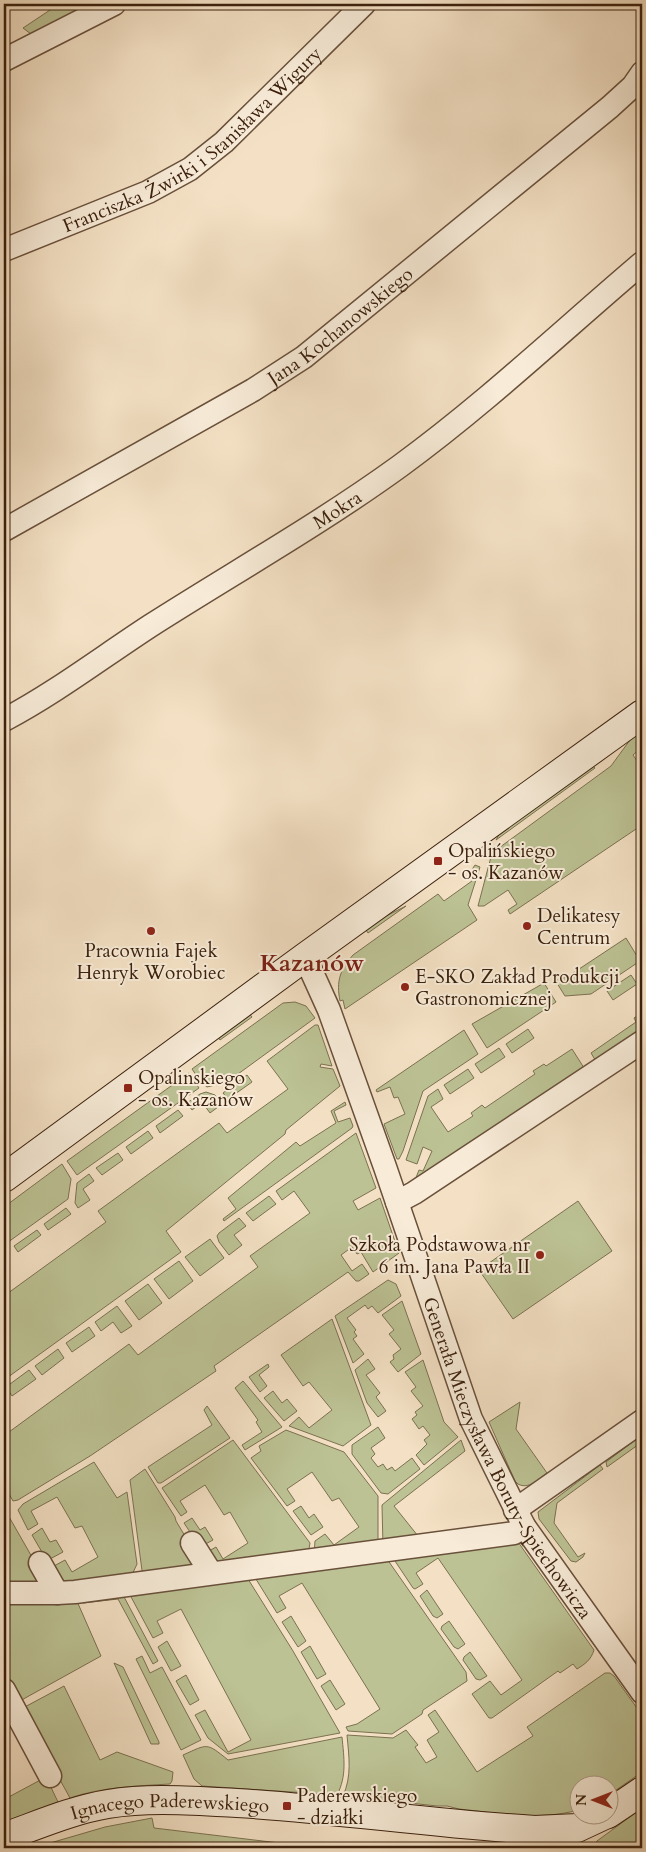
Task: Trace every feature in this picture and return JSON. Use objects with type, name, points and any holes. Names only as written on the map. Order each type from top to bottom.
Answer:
[{"type":"street","points":[[4,60],[30,45],[114,4]]},
{"type":"street","name":"Franciszka Żwirki i Stanisława Wigury","points":[[4,250],[148,192],[190,169],[224,142],[364,4]]},
{"type":"street","name":"Jana Kochanowskiego","points":[[4,530],[227,404],[304,357],[610,107],[633,86],[642,73]]},
{"type":"street","name":"Mokra","points":[[4,720],[33,704],[401,466],[520,370],[642,263]]},
{"type":"street","points":[[4,1178],[305,957],[642,714]]},
{"type":"street","name":"Generała Mieczysława Boruty-Spiechowicza","points":[[305,957],[329,1010],[471,1419],[520,1518],[642,1692]]},
{"type":"street","points":[[397,1202],[414,1193],[642,1042]]},
{"type":"street","points":[[4,1593],[57,1593],[514,1533],[520,1518],[642,1421]]},
{"type":"street","points":[[192,1543],[211,1573]]},
{"type":"street","points":[[40,1563],[57,1593]]},
{"type":"street","points":[[4,1690],[50,1776]]},
{"type":"street","name":"Ignacego Paderewskiego","points":[[618,1807],[642,1791]]},
{"type":"street","name":"Ignacego Paderewskiego","points":[[4,1837],[88,1808],[142,1801],[182,1800],[278,1806],[534,1830],[577,1828],[586,1824]]},
{"type":"green space","points":[[59,4],[104,4],[35,37],[23,28]]},
{"type":"green space","points":[[642,731],[642,747],[633,755],[642,768],[642,825],[510,914],[508,910],[517,904],[508,890],[484,906],[478,906],[492,853],[611,766],[630,740]]},
{"type":"green space","points":[[591,764],[595,768],[496,840],[501,831]]},
{"type":"green space","points":[[475,865],[480,867],[468,905],[477,920],[345,1009],[343,1000],[340,1001],[339,982],[342,971],[353,955],[438,894],[444,901],[472,881]]},
{"type":"green space","points":[[406,906],[368,933],[364,927]]},
{"type":"green space","points":[[626,938],[640,961],[591,994],[565,996],[555,980],[567,977]]},
{"type":"green space","points":[[631,975],[637,984],[613,1000],[607,991]]},
{"type":"green space","points":[[544,983],[556,1002],[487,1048],[472,1024]]},
{"type":"green space","points":[[295,1002],[306,1006],[315,1018],[227,1082],[207,1087],[201,1082],[192,1069],[283,1003]]},
{"type":"green space","points":[[248,1012],[252,1017],[220,1040],[217,1036]]},
{"type":"green space","points":[[642,1013],[642,1036],[597,1063],[591,1053],[636,1022],[634,1018]]},
{"type":"green space","points":[[315,1025],[318,1025],[332,1066],[321,1064],[320,1067],[333,1069],[340,1086],[286,1130],[285,1134],[166,1231],[181,1252],[4,1380],[4,1296],[106,1222],[98,1211],[219,1123],[227,1133],[288,1089],[267,1061]]},
{"type":"green space","points":[[528,1029],[534,1038],[512,1053],[506,1044]]},
{"type":"green space","points":[[464,1030],[478,1054],[423,1091],[403,1151],[399,1159],[397,1159],[384,1124],[405,1114],[398,1097],[394,1098],[390,1087],[377,1092],[376,1090]]},
{"type":"green space","points":[[499,1048],[505,1057],[481,1073],[475,1064]]},
{"type":"green space","points":[[572,1049],[586,1071],[415,1180],[419,1170],[423,1171],[432,1151],[423,1147],[417,1164],[406,1160],[428,1096],[438,1089],[443,1099],[431,1107],[448,1132],[473,1116],[471,1113],[482,1105],[485,1108],[535,1074],[533,1071],[544,1064],[546,1066]]},
{"type":"green space","points":[[468,1069],[474,1078],[450,1094],[444,1085]]},
{"type":"green space","points":[[189,1073],[199,1088],[77,1175],[67,1161]]},
{"type":"green space","points":[[247,1075],[252,1082],[228,1099],[223,1093]]},
{"type":"green space","points":[[206,1092],[215,1095],[222,1104],[210,1113],[202,1102],[192,1110],[187,1103]]},
{"type":"green space","points":[[345,1102],[346,1105],[334,1111],[338,1122],[350,1118],[352,1128],[224,1221],[223,1219],[236,1209],[228,1198],[296,1142],[300,1146],[336,1123],[331,1111]]},
{"type":"green space","points":[[178,1110],[183,1116],[160,1133],[156,1126]]},
{"type":"green space","points":[[148,1131],[153,1138],[131,1154],[126,1147]]},
{"type":"green space","points":[[356,1133],[376,1188],[353,1201],[358,1210],[380,1198],[399,1253],[373,1272],[361,1252],[357,1254],[352,1247],[341,1255],[352,1271],[362,1264],[369,1274],[356,1281],[348,1272],[214,1366],[216,1371],[90,1456],[18,1500],[13,1501],[4,1485],[4,1425],[9,1432],[129,1344],[138,1355],[258,1267],[250,1256],[310,1213],[294,1191],[282,1200],[276,1191]]},
{"type":"green space","points":[[118,1153],[123,1160],[102,1175],[96,1168]]},
{"type":"green space","points":[[62,1164],[71,1179],[68,1199],[4,1245],[4,1207]]},
{"type":"green space","points":[[89,1174],[94,1181],[83,1189],[90,1200],[78,1208],[75,1203],[77,1183]]},
{"type":"green space","points":[[269,1196],[276,1204],[253,1221],[246,1213]]},
{"type":"green space","points":[[578,1201],[612,1251],[513,1319],[479,1270]]},
{"type":"green space","points":[[66,1208],[71,1214],[48,1230],[44,1224]]},
{"type":"green space","points":[[239,1218],[246,1226],[234,1235],[242,1245],[229,1255],[219,1242],[217,1236]]},
{"type":"green space","points":[[37,1230],[41,1235],[18,1252],[14,1246]]},
{"type":"green space","points":[[210,1239],[224,1258],[200,1276],[185,1257]]},
{"type":"green space","points":[[179,1261],[193,1281],[169,1299],[154,1279]]},
{"type":"green space","points":[[388,1280],[396,1284],[401,1296],[378,1313],[372,1306],[368,1309],[365,1305],[347,1318],[356,1330],[354,1332],[357,1336],[353,1339],[364,1354],[353,1363],[335,1316]]},
{"type":"green space","points":[[148,1284],[162,1303],[139,1320],[125,1301]]},
{"type":"green space","points":[[402,1301],[421,1354],[398,1372],[390,1362],[394,1359],[393,1355],[401,1349],[389,1334],[394,1330],[382,1315]]},
{"type":"green space","points":[[117,1306],[132,1326],[121,1333],[113,1322],[101,1331],[95,1322]]},
{"type":"green space","points":[[332,1319],[371,1425],[343,1446],[289,1426],[299,1417],[309,1428],[332,1410],[309,1382],[303,1386],[281,1355]]},
{"type":"green space","points":[[89,1327],[95,1336],[72,1352],[66,1343]]},
{"type":"green space","points":[[58,1349],[64,1358],[42,1375],[35,1366]]},
{"type":"green space","points":[[368,1359],[375,1369],[366,1375],[380,1393],[376,1397],[386,1411],[378,1417],[367,1403],[355,1370]]},
{"type":"green space","points":[[423,1360],[444,1422],[458,1437],[424,1465],[416,1455],[427,1444],[424,1440],[430,1435],[423,1426],[419,1429],[412,1419],[417,1415],[415,1412],[423,1406],[411,1391],[416,1387],[405,1372]]},
{"type":"green space","points":[[268,1364],[269,1367],[259,1375],[267,1386],[260,1392],[249,1377]]},
{"type":"green space","points":[[29,1370],[36,1379],[12,1396],[6,1387]]},
{"type":"green space","points":[[243,1381],[282,1427],[245,1450],[242,1445],[262,1432],[256,1422],[258,1420],[235,1388]]},
{"type":"green space","points":[[273,1391],[282,1403],[287,1399],[297,1411],[284,1421],[264,1398]]},
{"type":"green space","points":[[520,1402],[516,1429],[547,1473],[526,1486],[515,1481],[489,1422]]},
{"type":"green space","points":[[207,1406],[230,1438],[161,1483],[158,1483],[148,1467],[212,1425],[204,1410]]},
{"type":"green space","points":[[378,1427],[385,1438],[371,1448],[375,1454],[371,1458],[378,1467],[383,1464],[387,1470],[392,1467],[395,1471],[412,1458],[420,1469],[388,1494],[381,1493],[352,1454],[352,1445]]},
{"type":"green space","points":[[286,1430],[344,1452],[378,1496],[378,1546],[314,1555],[315,1541],[325,1534],[334,1545],[359,1527],[339,1498],[332,1501],[312,1472],[287,1489],[295,1501],[287,1506],[251,1458],[261,1451],[259,1446]]},
{"type":"green space","points":[[642,1435],[642,1442],[607,1467],[606,1462]]},
{"type":"green space","points":[[233,1440],[310,1543],[308,1555],[222,1567],[204,1554],[216,1547],[223,1559],[248,1543],[230,1512],[224,1515],[205,1485],[180,1501],[187,1512],[181,1516],[162,1488]]},
{"type":"green space","points":[[461,1440],[465,1451],[394,1506],[422,1541],[383,1546],[382,1505]]},
{"type":"green space","points":[[94,1462],[117,1498],[127,1492],[137,1564],[130,1579],[62,1588],[54,1566],[65,1560],[72,1572],[98,1557],[82,1526],[75,1528],[57,1497],[31,1511],[38,1524],[28,1530],[18,1510],[23,1504]]},
{"type":"green space","points":[[600,1465],[603,1469],[557,1503],[554,1523],[578,1557],[585,1553],[576,1562],[571,1561],[539,1519],[538,1512]]},
{"type":"green space","points":[[145,1469],[203,1566],[143,1578],[130,1480]]},
{"type":"green space","points":[[301,1506],[309,1518],[314,1514],[323,1527],[311,1535],[293,1511]]},
{"type":"green space","points":[[4,1508],[48,1585],[4,1588]]},
{"type":"green space","points":[[192,1518],[200,1530],[205,1527],[213,1540],[200,1547],[184,1523]]},
{"type":"green space","points":[[42,1528],[50,1542],[56,1540],[63,1552],[50,1559],[46,1559],[32,1535]]},
{"type":"green space","points":[[516,1539],[594,1650],[589,1659],[577,1669],[573,1664],[560,1673],[558,1671],[492,1718],[489,1718],[472,1694],[490,1681],[501,1695],[522,1680],[438,1558],[416,1573],[423,1584],[415,1589],[393,1558]]},
{"type":"green space","points":[[387,1559],[466,1672],[467,1681],[423,1710],[422,1714],[392,1734],[348,1731],[346,1727],[357,1724],[380,1709],[302,1583],[279,1596],[286,1608],[277,1613],[254,1576]]},
{"type":"green space","points":[[248,1579],[293,1651],[340,1733],[228,1754],[208,1738],[195,1715],[205,1710],[228,1752],[251,1740],[181,1609],[157,1621],[163,1633],[153,1638],[130,1595]]},
{"type":"green space","points":[[427,1590],[443,1614],[437,1618],[433,1616],[420,1596]]},
{"type":"green space","points":[[123,1595],[158,1661],[153,1664],[118,1599],[83,1603],[79,1597]]},
{"type":"green space","points":[[4,1599],[76,1599],[101,1656],[18,1702],[4,1676]]},
{"type":"green space","points":[[291,1616],[306,1641],[298,1647],[282,1622]]},
{"type":"green space","points":[[449,1621],[465,1644],[458,1649],[454,1647],[441,1629]]},
{"type":"green space","points":[[167,1641],[181,1666],[171,1671],[158,1647]]},
{"type":"green space","points":[[310,1646],[326,1674],[317,1679],[301,1652]]},
{"type":"green space","points":[[470,1652],[487,1676],[480,1680],[476,1679],[463,1660]]},
{"type":"green space","points":[[142,1656],[150,1673],[162,1667],[201,1740],[181,1750],[136,1659]]},
{"type":"green space","points":[[114,1663],[123,1667],[159,1744],[151,1744]]},
{"type":"green space","points":[[605,1673],[610,1673],[642,1715],[642,1772],[618,1789],[618,1774],[568,1774],[568,1812],[549,1815],[504,1814],[447,1806],[343,1796],[349,1774],[347,1735],[393,1738],[406,1730],[418,1745],[415,1747],[426,1763],[437,1757],[427,1740],[439,1732],[428,1715],[435,1710],[477,1772],[533,1736],[527,1727]]},
{"type":"green space","points":[[186,1675],[199,1700],[190,1705],[176,1681]]},
{"type":"green space","points":[[330,1680],[345,1704],[336,1710],[321,1686]]},
{"type":"green space","points":[[64,1686],[100,1760],[117,1752],[173,1772],[170,1784],[107,1789],[70,1798],[21,1709]]},
{"type":"green space","points":[[342,1737],[344,1774],[337,1795],[202,1786],[194,1779],[183,1755],[202,1747],[207,1747],[215,1750],[228,1760]]},
{"type":"green space","points":[[46,1777],[58,1802],[4,1822],[4,1797],[5,1799]]},
{"type":"green space","points":[[642,1808],[642,1848],[592,1848],[597,1841]]},
{"type":"green space","points":[[152,1818],[154,1828],[321,1848],[33,1848],[105,1827]]},
{"type":"place","name":"Opalińskiego - os. Kazanów","points":[[438,861]]},
{"type":"place","name":"Delikatesy Centrum","points":[[527,926]]},
{"type":"place","name":"Pracownia Fajek Henryk Worobiec","points":[[151,931]]},
{"type":"place","name":"E-SKO Zakład Produkcji Gastronomicznej","points":[[405,987]]},
{"type":"place","name":"Opalinskiego - os. Kazanów","points":[[128,1088]]},
{"type":"place","name":"Szkoła Podstawowa nr 6 im. Jana Pawła II","points":[[540,1255]]},
{"type":"place","name":"Paderewskiego - działki","points":[[287,1806]]},
{"type":"district","name":"Kazanów","points":[[312,963]]}]
